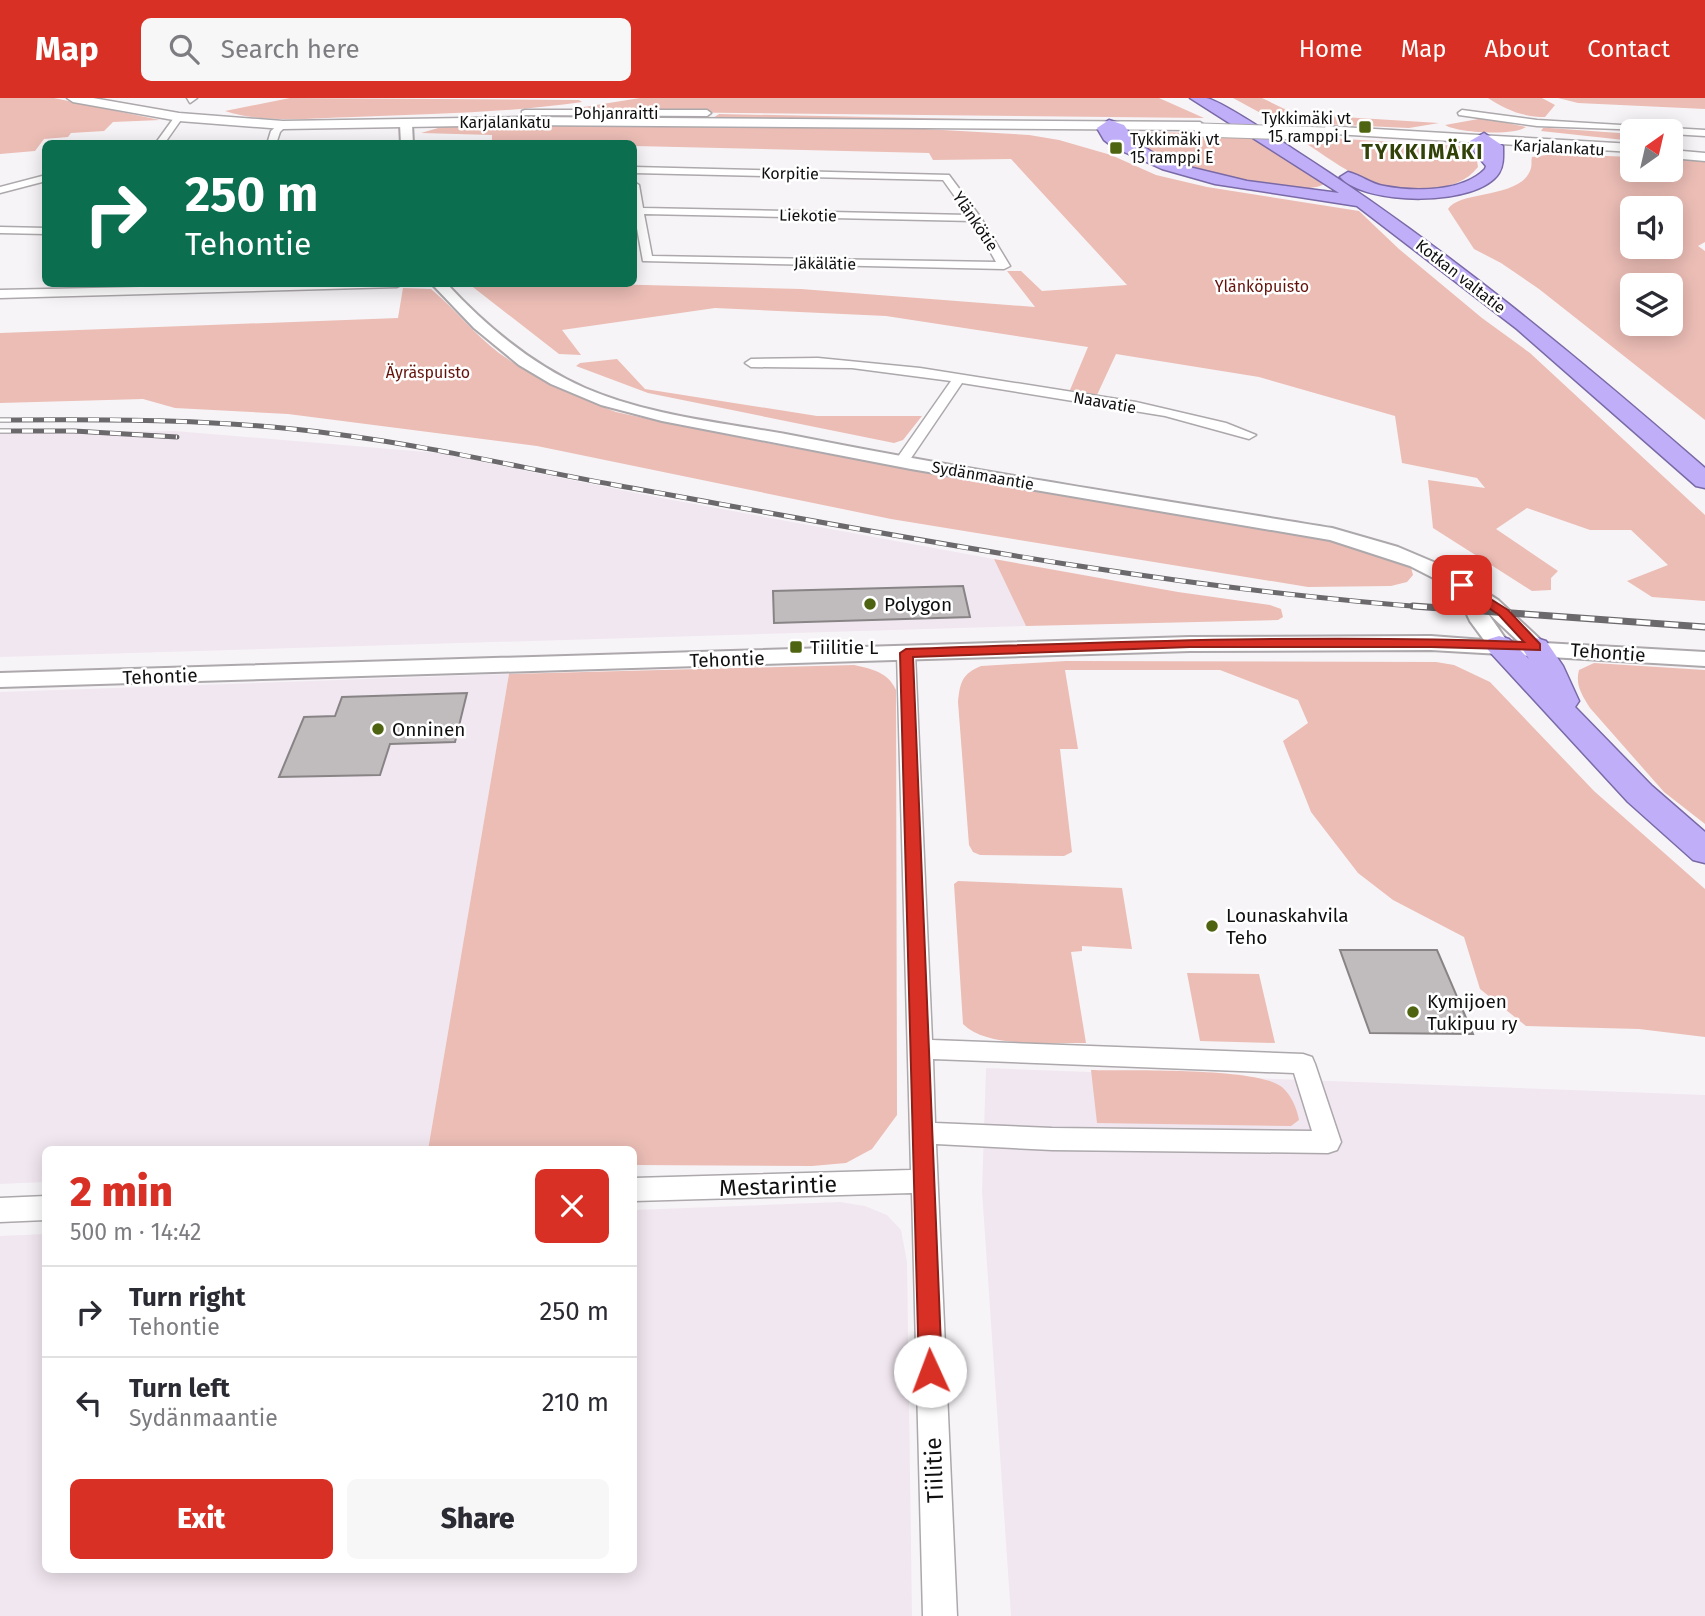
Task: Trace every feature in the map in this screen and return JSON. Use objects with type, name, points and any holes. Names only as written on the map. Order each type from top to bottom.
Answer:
[{"type":"highway","name":"Kotkan valtatie","points":[[1197,98],[1329,172]]},
{"type":"highway","name":"Kotkan valtatie","points":[[1215,98],[1329,172],[1541,320],[1705,455]]},
{"type":"highway","points":[[1111,128],[1117,142],[1152,159],[1200,176],[1352,202],[1407,226]]},
{"type":"highway","points":[[1407,226],[1400,204],[1480,181],[1491,173],[1493,165],[1485,142]]},
{"type":"highway","points":[[1280,191],[1311,192],[1329,189],[1333,185],[1329,172]]},
{"type":"highway","points":[[1329,172],[1382,191],[1436,192]]},
{"type":"highway","name":"Kotkan valtatie","points":[[1407,226],[1705,481]]},
{"type":"highway","points":[[1499,645],[1640,794],[1705,850]]},
{"type":"highway","points":[[1536,647],[1572,717],[1584,734]]},
{"type":"main road","name":"Karjalankatu","points":[[73,98],[179,117],[283,125],[520,121],[1200,128],[1324,132],[1620,149]]},
{"type":"main road","points":[[1684,153],[1705,155]]},
{"type":"street","points":[[1482,105],[1499,118]]},
{"type":"street","name":"Pohjanraitti","points":[[525,113],[706,113]]},
{"type":"street","points":[[1462,113],[1705,133]]},
{"type":"street","points":[[162,140],[179,117]]},
{"type":"street","points":[[406,124],[407,140]]},
{"type":"street","points":[[273,140],[276,131],[283,125]]},
{"type":"street","name":"Korpitie","points":[[637,170],[946,177]]},
{"type":"street","name":"Ylänkötie","points":[[946,177],[976,218],[1004,266]]},
{"type":"street","points":[[0,190],[42,179]]},
{"type":"street","points":[[637,201],[639,211]]},
{"type":"street","name":"Liekotie","points":[[639,211],[976,218]]},
{"type":"street","name":"Jäkälätie","points":[[639,211],[647,259],[1004,266]]},
{"type":"street","points":[[0,230],[42,231]]},
{"type":"street","points":[[0,294],[74,288],[155,287]]},
{"type":"street","name":"Sydänmaantie","points":[[442,287],[466,313],[530,365],[558,382],[593,396],[688,420],[902,461],[1332,534],[1410,556],[1503,612],[1536,647]]},
{"type":"street","name":"Naavatie","points":[[751,363],[809,360],[959,378],[1176,415],[1219,424],[1249,435]]},
{"type":"street","points":[[902,461],[959,378]]},
{"type":"street","points":[[1462,585],[1481,621],[1499,645]]},
{"type":"street","name":"Tehontie","points":[[0,680],[1190,643],[1499,645],[1705,659]]},
{"type":"street","name":"Tiilitie","points":[[906,653],[940,1616]]},
{"type":"street","points":[[920,1049],[1303,1064],[1328,1142],[1052,1139],[922,1133]]},
{"type":"street","name":"Mestarintie","points":[[637,1190],[923,1181]]},
{"type":"street","points":[[0,1210],[42,1208]]},
{"type":"shaded area","points":[[175,431],[438,453],[651,496],[994,559],[1026,626],[0,657],[0,434]]},
{"type":"shaded area","points":[[509,674],[429,1146],[42,1146],[42,1182],[0,1184],[0,692]]},
{"type":"shaded area","points":[[986,1068],[1705,1095],[1705,1616],[1011,1616],[982,1191]]},
{"type":"shaded area","points":[[840,1202],[865,1206],[887,1215],[901,1230],[907,1262],[912,1616],[0,1616],[0,1236],[42,1234],[42,1573],[637,1573],[637,1210]]},
{"type":"green space","points":[[0,98],[54,98],[160,120],[113,122],[104,131],[71,133],[68,137],[44,139],[35,151],[0,154]]},
{"type":"green space","points":[[290,98],[582,102],[496,111],[305,119],[256,118],[225,111]]},
{"type":"green space","points":[[640,98],[1159,98],[1204,118],[559,111]]},
{"type":"green space","points":[[1233,98],[1262,98],[1295,114],[1439,123],[1409,128],[1277,122]]},
{"type":"green space","points":[[1488,98],[1542,98],[1555,105],[1545,117],[1537,117],[1515,112]]},
{"type":"green space","points":[[1558,98],[1705,98],[1705,109],[1578,103]]},
{"type":"green space","points":[[719,114],[1068,121],[713,118]]},
{"type":"green space","points":[[1484,118],[1526,127],[1510,132],[1486,132],[1461,130],[1445,125]]},
{"type":"green space","name":"Ylänköpuisto","points":[[445,126],[925,129],[1029,135],[1059,140],[1111,155],[1156,175],[1207,187],[1359,211],[1399,249],[1482,318],[1530,353],[1705,515],[1705,601],[1652,597],[1627,581],[1668,565],[1631,530],[1590,530],[1527,508],[1496,529],[1558,571],[1551,578],[1551,590],[1532,591],[1433,528],[1428,480],[1485,488],[1477,478],[1402,463],[1395,416],[1259,377],[1116,354],[1097,395],[1070,390],[1088,347],[886,316],[715,308],[562,330],[581,355],[559,354],[473,287],[637,287],[637,285],[801,289],[1035,307],[1007,271],[1021,271],[1042,291],[1127,285],[1011,159],[933,160],[929,153],[637,146],[637,140],[492,140],[492,135],[421,133]]},
{"type":"green space","points":[[1543,128],[1620,133],[1620,140],[1541,131]]},
{"type":"green space","points":[[1148,132],[1245,134],[1324,184],[1309,188],[1286,188],[1192,169],[1144,148],[1134,137]]},
{"type":"green space","points":[[1295,136],[1460,146],[1476,154],[1478,167],[1464,179],[1447,186],[1413,189],[1393,187],[1360,177]]},
{"type":"green space","points":[[1554,154],[1620,157],[1620,182],[1684,182],[1684,159],[1705,160],[1705,242],[1698,246],[1705,251],[1705,420],[1539,289],[1501,263],[1474,249],[1448,209],[1464,199],[1516,185],[1526,178],[1532,157]]},
{"type":"green space","name":"Äyräspuisto","points":[[403,288],[431,289],[499,353],[556,386],[616,412],[909,469],[1291,532],[1372,553],[1411,567],[1413,575],[1407,582],[1391,586],[1308,587],[891,519],[537,446],[288,414],[175,408],[143,399],[0,403],[0,333],[398,318]]},
{"type":"green space","points":[[617,359],[645,389],[817,416],[922,416],[903,440],[894,443],[648,393],[576,366],[580,363]]},
{"type":"green space","points":[[994,559],[1178,592],[1270,605],[1281,609],[1283,617],[1278,620],[1026,626]]},
{"type":"green space","points":[[1066,661],[1436,662],[1454,665],[1490,682],[1594,791],[1705,889],[1705,1037],[1639,1029],[1526,1026],[1480,989],[1464,937],[1393,900],[1358,873],[1311,812],[1283,741],[1308,723],[1298,700],[1220,670],[1065,670],[1078,749],[1060,749],[1072,852],[1064,856],[980,855],[973,852],[969,845],[958,702],[963,680],[981,666]]},
{"type":"green space","points":[[1594,663],[1705,670],[1705,824],[1664,792],[1590,708],[1580,690],[1578,675],[1579,670]]},
{"type":"green space","points":[[854,665],[884,675],[893,684],[896,690],[897,1115],[872,1149],[846,1163],[812,1166],[637,1165],[637,1146],[429,1146],[509,674]]},
{"type":"green space","points":[[958,881],[1122,888],[1132,949],[1082,946],[1082,951],[1071,952],[1086,1043],[1004,1041],[974,1032],[963,1024],[954,884]]},
{"type":"green space","points":[[1187,973],[1259,974],[1275,1043],[1200,1041]]},
{"type":"green space","points":[[1091,1070],[1221,1073],[1268,1081],[1282,1087],[1288,1094],[1299,1120],[1291,1126],[1097,1123]]},
{"type":"building","name":"Polygon","points":[[963,586],[970,617],[774,623],[773,591]]},
{"type":"building","name":"Onninen","points":[[467,693],[455,742],[390,744],[380,775],[279,777],[304,717],[335,716],[342,697]]},
{"type":"building","name":"Kymijoen Tukipuu ry","points":[[1340,950],[1437,950],[1473,1034],[1370,1033]]},
{"type":"railway","points":[[0,420],[210,423],[335,434],[1024,557],[1230,587],[1418,606]]},
{"type":"railway","points":[[0,431],[74,431],[177,437]]},
{"type":"railway","points":[[1413,606],[1418,606]]},
{"type":"railway","points":[[1418,606],[1705,627]]},
{"type":"railway","points":[[1418,606],[1437,608]]},
{"type":"place","name":"Tykkimäki vt 15 ramppi L","points":[[1365,127]]},
{"type":"place","name":"Tykkimäki vt 15 ramppi E","points":[[1116,148]]},
{"type":"place","name":"Polygon","points":[[870,604]]},
{"type":"place","name":"Tiilitie L","points":[[796,647]]},
{"type":"place","name":"Onninen","points":[[378,729]]},
{"type":"place","name":"Lounaskahvila Teho","points":[[1212,926]]},
{"type":"place","name":"Kymijoen Tukipuu ry","points":[[1413,1012]]},
{"type":"district","name":"TYKKIMÄKI","points":[[1423,152]]},
{"type":"route","points":[[930,1371],[906,653],[1190,643],[1431,643],[1536,647],[1503,612],[1462,585]]}]
